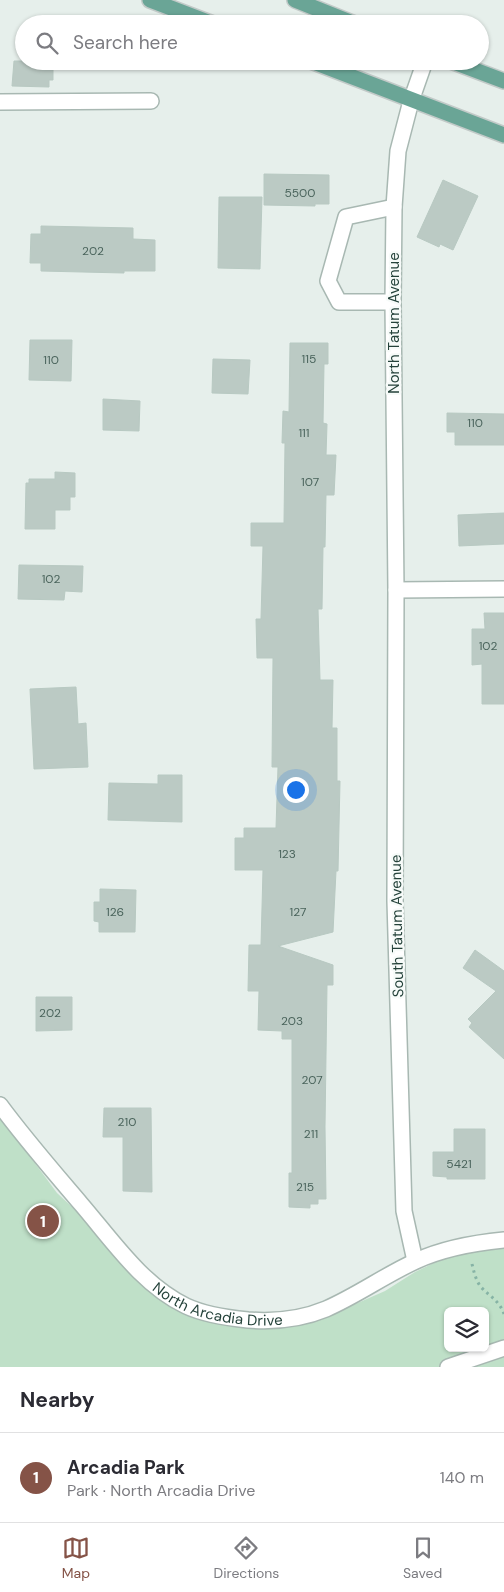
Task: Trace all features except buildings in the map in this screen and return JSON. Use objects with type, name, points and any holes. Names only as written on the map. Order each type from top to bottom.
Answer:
[{"type":"main road","points":[[150,0],[189,15]]},
{"type":"main road","points":[[294,0],[332,15]]},
{"type":"main road","points":[[334,70],[504,136]]},
{"type":"main road","points":[[475,70],[504,81]]},
{"type":"street","name":"North Tatum Avenue","points":[[396,590],[394,207],[398,151],[411,101],[423,70]]},
{"type":"street","points":[[0,102],[151,101]]},
{"type":"street","points":[[393,302],[339,302],[328,280],[346,217],[394,207]]},
{"type":"street","points":[[396,590],[504,589]]},
{"type":"street","name":"South Tatum Avenue","points":[[396,590],[395,901],[404,1211],[415,1262]]},
{"type":"street","name":"North Arcadia Drive","points":[[0,1105],[19,1131],[126,1258],[153,1285],[186,1306],[224,1318],[262,1321],[296,1318],[324,1310],[415,1262],[440,1252],[474,1243],[504,1240]]},
{"type":"street","points":[[448,1367],[504,1348]]},
{"type":"path","points":[[471,1262],[480,1286],[496,1299],[504,1314]]},
{"type":"green space","points":[[0,1116],[57,1193],[168,1296],[251,1326],[337,1312],[385,1291],[415,1272],[457,1252],[504,1248],[504,1367],[0,1367]]},
{"type":"place","name":"Arcadia Park","points":[[43,1221]]}]
